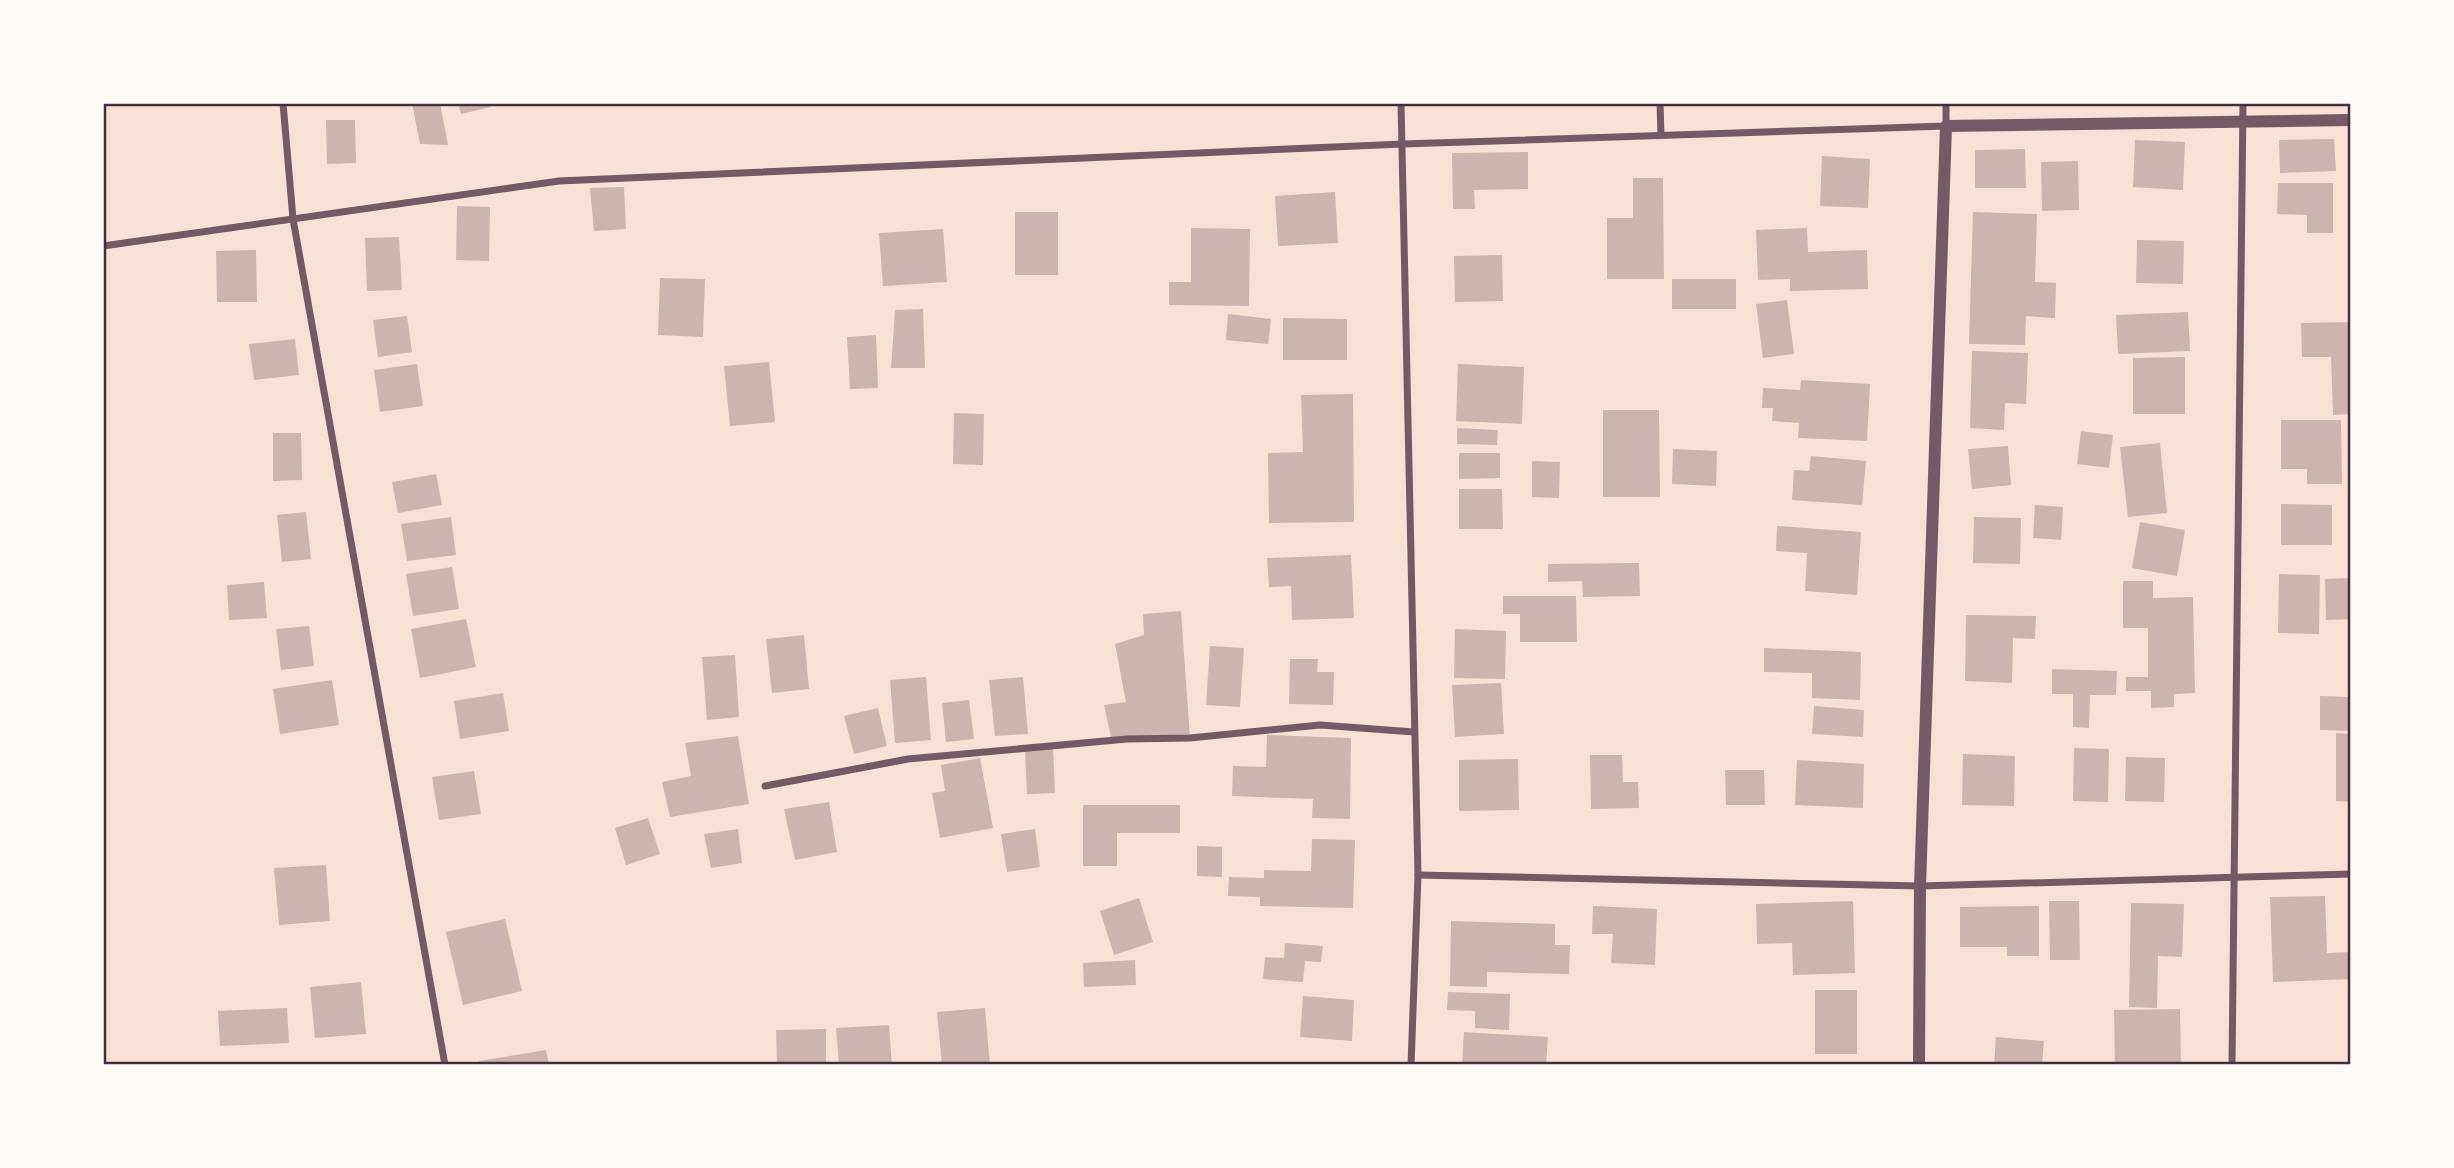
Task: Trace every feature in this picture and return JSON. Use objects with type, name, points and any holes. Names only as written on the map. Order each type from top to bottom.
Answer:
[{"type":"street","points":[[283,103],[292,219],[444,1065]]},
{"type":"street","points":[[1401,103],[1418,875],[1411,1065]]},
{"type":"street","points":[[1660,103],[1661,135]]},
{"type":"street","points":[[1919,1065],[1920,886],[1946,103]]},
{"type":"street","points":[[2232,1065],[2243,103]]},
{"type":"street","points":[[103,246],[559,181],[1661,135],[1946,126],[2351,120]]},
{"type":"street","points":[[765,786],[908,759],[1128,739],[1190,738],[1320,725],[1414,732]]},
{"type":"street","points":[[1418,875],[1920,886],[2351,874]]},
{"type":"building","points":[[412,103],[440,103],[448,145],[420,144]]},
{"type":"building","points":[[458,103],[490,103],[491,107],[461,114]]},
{"type":"building","points":[[326,120],[355,120],[356,163],[327,164]]},
{"type":"building","points":[[2334,139],[2336,171],[2280,173],[2279,140]]},
{"type":"building","points":[[2135,140],[2185,142],[2183,190],[2133,187]]},
{"type":"building","points":[[2025,149],[2026,188],[1975,188],[1975,150]]},
{"type":"building","points":[[1528,152],[1528,189],[1474,190],[1475,209],[1453,209],[1452,153]]},
{"type":"building","points":[[1822,156],[1870,159],[1868,208],[1820,206]]},
{"type":"building","points":[[2078,161],[2079,210],[2042,211],[2041,162]]},
{"type":"building","points":[[1633,178],[1663,178],[1664,279],[1607,279],[1607,218],[1633,218]]},
{"type":"building","points":[[2278,183],[2333,183],[2333,233],[2307,233],[2307,215],[2277,214]]},
{"type":"building","points":[[624,187],[626,229],[594,231],[590,188]]},
{"type":"building","points":[[1335,192],[1338,243],[1278,246],[1275,196]]},
{"type":"building","points":[[457,206],[490,207],[489,261],[456,260]]},
{"type":"building","points":[[1015,212],[1058,212],[1058,275],[1015,275]]},
{"type":"building","points":[[1973,212],[2037,214],[2035,282],[2056,283],[2055,318],[2026,316],[2025,345],[1969,344]]},
{"type":"building","points":[[1191,228],[1250,229],[1249,306],[1169,305],[1169,282],[1191,282]]},
{"type":"building","points":[[1807,228],[1808,252],[1867,250],[1868,289],[1790,291],[1790,279],[1758,280],[1756,230]]},
{"type":"building","points":[[943,229],[947,282],[883,286],[879,233]]},
{"type":"building","points":[[399,237],[402,290],[367,291],[365,238]]},
{"type":"building","points":[[2137,240],[2184,241],[2183,284],[2136,283]]},
{"type":"building","points":[[256,250],[257,302],[217,302],[216,251]]},
{"type":"building","points":[[1502,255],[1503,301],[1455,302],[1454,256]]},
{"type":"building","points":[[660,278],[705,279],[703,337],[658,335]]},
{"type":"building","points":[[1672,279],[1736,279],[1736,309],[1672,309]]},
{"type":"building","points":[[1787,300],[1794,354],[1763,358],[1756,304]]},
{"type":"building","points":[[923,309],[925,368],[891,368],[895,310]]},
{"type":"building","points":[[2188,312],[2190,351],[2118,354],[2116,315]]},
{"type":"building","points":[[1228,314],[1271,319],[1268,344],[1226,340]]},
{"type":"building","points":[[407,316],[412,352],[378,357],[373,320]]},
{"type":"building","points":[[1283,318],[1347,319],[1347,360],[1283,360]]},
{"type":"building","points":[[2351,322],[2351,414],[2333,415],[2331,357],[2302,357],[2301,323]]},
{"type":"building","points":[[876,335],[878,388],[850,389],[847,337]]},
{"type":"building","points":[[295,339],[299,375],[254,380],[249,344]]},
{"type":"building","points":[[1972,351],[2028,353],[2026,404],[2005,403],[2004,430],[1970,428]]},
{"type":"building","points":[[2185,357],[2185,414],[2133,414],[2133,358]]},
{"type":"building","points":[[769,362],[775,422],[730,426],[724,366]]},
{"type":"building","points":[[417,364],[423,406],[380,412],[374,370]]},
{"type":"building","points":[[1458,364],[1524,367],[1522,424],[1456,421]]},
{"type":"building","points":[[1801,380],[1870,384],[1867,441],[1798,438],[1799,423],[1772,421],[1773,408],[1762,408],[1763,388],[1800,390]]},
{"type":"building","points":[[1353,394],[1354,522],[1269,523],[1268,453],[1303,452],[1301,395]]},
{"type":"building","points":[[1603,410],[1659,410],[1660,497],[1603,497]]},
{"type":"building","points":[[954,413],[984,414],[983,465],[953,464]]},
{"type":"building","points":[[2281,420],[2341,420],[2342,484],[2307,484],[2307,469],[2281,469]]},
{"type":"building","points":[[1457,428],[1498,430],[1497,445],[1457,444]]},
{"type":"building","points":[[2081,431],[2113,435],[2109,468],[2077,464]]},
{"type":"building","points":[[273,433],[301,433],[302,480],[273,481]]},
{"type":"building","points":[[2160,443],[2167,513],[2128,517],[2120,447]]},
{"type":"building","points":[[2008,446],[2011,485],[1972,489],[1968,449]]},
{"type":"building","points":[[1673,449],[1717,451],[1716,486],[1672,484]]},
{"type":"building","points":[[1459,453],[1500,453],[1500,478],[1459,479]]},
{"type":"building","points":[[1811,456],[1866,461],[1862,505],[1792,500],[1794,470],[1809,471]]},
{"type":"building","points":[[1532,461],[1560,462],[1559,498],[1532,497]]},
{"type":"building","points":[[436,474],[442,505],[398,513],[392,482]]},
{"type":"building","points":[[1459,489],[1502,489],[1503,529],[1459,529]]},
{"type":"building","points":[[2281,504],[2332,505],[2332,545],[2281,545]]},
{"type":"building","points":[[2035,505],[2063,507],[2061,540],[2033,538]]},
{"type":"building","points":[[306,512],[311,559],[282,562],[277,515]]},
{"type":"building","points":[[451,517],[456,555],[407,561],[401,524]]},
{"type":"building","points":[[1974,517],[2021,518],[2020,564],[1973,563]]},
{"type":"building","points":[[2140,522],[2185,530],[2177,576],[2132,568]]},
{"type":"building","points":[[1777,526],[1861,532],[1857,595],[1805,591],[1807,553],[1776,551]]},
{"type":"building","points":[[1351,555],[1354,618],[1292,620],[1291,586],[1269,587],[1267,558]]},
{"type":"building","points":[[1639,563],[1640,596],[1583,597],[1582,581],[1548,582],[1548,564]]},
{"type":"building","points":[[452,567],[459,609],[413,616],[406,574]]},
{"type":"building","points":[[2279,574],[2320,575],[2319,634],[2278,633]]},
{"type":"building","points":[[2351,578],[2351,619],[2326,620],[2325,579]]},
{"type":"building","points":[[2123,581],[2153,581],[2153,598],[2193,597],[2195,693],[2174,694],[2174,707],[2151,708],[2151,691],[2126,691],[2126,677],[2148,677],[2148,628],[2123,628]]},
{"type":"building","points":[[264,582],[267,618],[229,620],[227,585]]},
{"type":"building","points":[[1503,596],[1576,596],[1577,642],[1520,642],[1520,614],[1503,614]]},
{"type":"building","points":[[1181,611],[1190,738],[1111,737],[1104,705],[1126,702],[1115,644],[1144,635],[1143,614]]},
{"type":"building","points":[[1966,615],[2036,616],[2035,639],[2013,638],[2012,683],[1965,681]]},
{"type":"building","points":[[466,619],[476,667],[420,678],[411,629]]},
{"type":"building","points":[[309,626],[314,666],[281,670],[276,629]]},
{"type":"building","points":[[1455,629],[1506,631],[1505,679],[1454,678]]},
{"type":"building","points":[[804,635],[809,689],[772,693],[766,639]]},
{"type":"building","points":[[1210,646],[1244,648],[1240,707],[1206,705]]},
{"type":"building","points":[[1764,648],[1861,652],[1860,700],[1812,698],[1812,673],[1764,672]]},
{"type":"building","points":[[735,655],[739,717],[707,720],[702,657]]},
{"type":"building","points":[[1290,659],[1318,659],[1317,672],[1334,672],[1333,705],[1289,704]]},
{"type":"building","points":[[2052,669],[2117,671],[2116,695],[2090,695],[2089,728],[2073,727],[2073,694],[2052,694]]},
{"type":"building","points":[[926,677],[931,740],[895,743],[890,680]]},
{"type":"building","points":[[1023,677],[1028,734],[995,736],[989,680]]},
{"type":"building","points":[[332,680],[339,725],[280,734],[273,689]]},
{"type":"building","points":[[1501,683],[1504,734],[1455,737],[1452,685]]},
{"type":"building","points":[[503,693],[509,731],[460,739],[454,701]]},
{"type":"building","points":[[2320,696],[2351,697],[2351,731],[2320,730]]},
{"type":"building","points":[[969,700],[974,739],[946,742],[942,703]]},
{"type":"building","points":[[1814,706],[1864,710],[1863,737],[1812,734]]},
{"type":"building","points":[[878,708],[887,746],[854,754],[844,716]]},
{"type":"building","points":[[2336,733],[2351,734],[2351,802],[2336,801]]},
{"type":"building","points":[[1267,735],[1351,738],[1350,819],[1312,818],[1313,799],[1232,796],[1233,766],[1266,767]]},
{"type":"building","points":[[738,736],[749,804],[670,817],[662,782],[691,776],[685,743]]},
{"type":"building","points":[[1053,747],[1055,793],[1027,794],[1025,749]]},
{"type":"building","points":[[2074,748],[2109,749],[2108,802],[2073,801]]},
{"type":"building","points":[[1963,754],[2015,756],[2014,806],[1962,805]]},
{"type":"building","points":[[1590,755],[1622,755],[1623,782],[1638,782],[1639,808],[1591,809]]},
{"type":"building","points":[[2126,757],[2165,758],[2164,802],[2125,801]]},
{"type":"building","points":[[980,758],[993,828],[940,838],[932,793],[945,791],[941,765]]},
{"type":"building","points":[[1518,759],[1519,810],[1459,811],[1459,760]]},
{"type":"building","points":[[1797,760],[1864,764],[1863,808],[1795,805]]},
{"type":"building","points":[[1725,770],[1764,770],[1765,805],[1726,805]]},
{"type":"building","points":[[474,771],[481,814],[439,820],[432,777]]},
{"type":"building","points":[[829,802],[837,852],[795,860],[784,809]]},
{"type":"building","points":[[1083,805],[1180,805],[1180,833],[1117,833],[1117,866],[1083,866]]},
{"type":"building","points":[[648,818],[660,854],[626,865],[615,828]]},
{"type":"building","points":[[738,829],[742,863],[711,868],[704,834]]},
{"type":"building","points":[[1035,829],[1040,867],[1007,872],[1001,834]]},
{"type":"building","points":[[1312,839],[1355,840],[1353,908],[1260,906],[1260,897],[1228,896],[1229,877],[1264,878],[1264,870],[1311,871]]},
{"type":"building","points":[[1197,846],[1222,847],[1222,877],[1197,876]]},
{"type":"building","points":[[326,865],[330,921],[279,925],[274,868]]},
{"type":"building","points":[[2325,896],[2327,953],[2351,952],[2351,979],[2273,982],[2270,897]]},
{"type":"building","points":[[1139,898],[1153,942],[1114,955],[1100,911]]},
{"type":"building","points":[[1853,901],[1855,973],[1793,975],[1792,943],[1757,944],[1756,904]]},
{"type":"building","points":[[2049,901],[2079,901],[2080,960],[2050,960]]},
{"type":"building","points":[[2131,903],[2184,904],[2182,957],[2158,956],[2157,1008],[2129,1007]]},
{"type":"building","points":[[1593,906],[1657,909],[1655,965],[1611,963],[1613,934],[1592,934]]},
{"type":"building","points":[[2039,906],[2039,956],[2007,956],[2007,947],[1960,947],[1960,907]]},
{"type":"building","points":[[505,919],[522,991],[463,1005],[446,932]]},
{"type":"building","points":[[1451,921],[1555,924],[1555,945],[1570,945],[1569,974],[1487,972],[1487,987],[1450,986]]},
{"type":"building","points":[[1285,943],[1323,946],[1321,962],[1305,961],[1303,982],[1263,979],[1265,957],[1284,958]]},
{"type":"building","points":[[1135,960],[1136,985],[1084,987],[1083,963]]},
{"type":"building","points":[[361,982],[366,1034],[315,1038],[310,987]]},
{"type":"building","points":[[1815,990],[1857,990],[1857,1054],[1815,1054]]},
{"type":"building","points":[[1448,992],[1510,994],[1509,1030],[1475,1028],[1475,1011],[1447,1010]]},
{"type":"building","points":[[1303,996],[1354,1000],[1352,1041],[1300,1037]]},
{"type":"building","points":[[287,1008],[289,1043],[220,1046],[218,1011]]},
{"type":"building","points":[[985,1008],[990,1065],[942,1065],[937,1012]]},
{"type":"building","points":[[2180,1009],[2181,1065],[2115,1065],[2114,1010]]},
{"type":"building","points":[[889,1025],[892,1065],[839,1065],[836,1028]]},
{"type":"building","points":[[826,1029],[826,1065],[777,1065],[776,1030]]},
{"type":"building","points":[[1464,1032],[1548,1037],[1546,1065],[1462,1065]]},
{"type":"building","points":[[1996,1037],[2044,1041],[2042,1065],[1994,1065]]},
{"type":"building","points":[[546,1050],[549,1065],[479,1065],[479,1061]]}]
